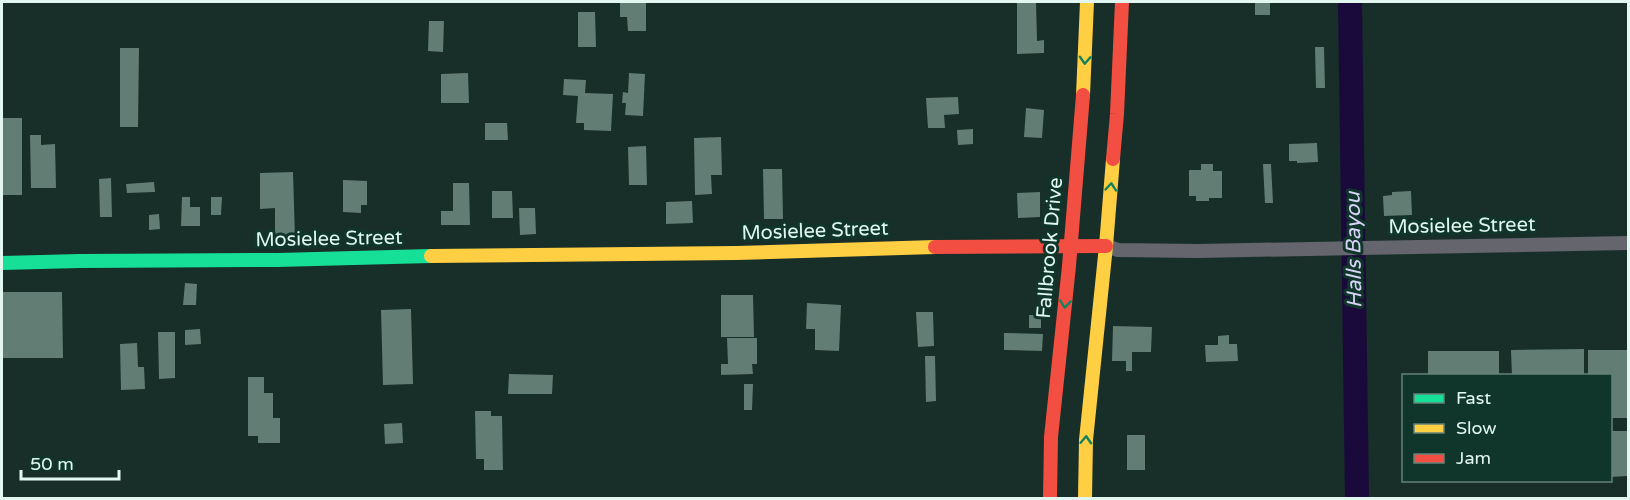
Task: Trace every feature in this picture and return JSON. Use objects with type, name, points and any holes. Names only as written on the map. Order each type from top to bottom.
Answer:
[{"type":"street","name":"Fallbrook Drive","points":[[1050,498],[1051,438],[1082,111],[1087,2]]},
{"type":"street","points":[[1085,498],[1086,440],[1117,114],[1122,2]]},
{"type":"street","name":"Mosielee Street","points":[[2,264],[80,261],[736,253],[866,248],[1106,246],[1118,250],[1175,251],[1629,243]]},
{"type":"building","points":[[620,2],[646,2],[646,31],[628,31],[627,17],[620,17]]},
{"type":"building","points":[[1017,2],[1036,2],[1037,41],[1044,40],[1044,53],[1017,54]]},
{"type":"building","points":[[1255,2],[1270,2],[1270,15],[1255,15]]},
{"type":"building","points":[[578,12],[595,12],[596,47],[578,47]]},
{"type":"building","points":[[429,21],[444,21],[443,52],[428,51]]},
{"type":"building","points":[[1315,47],[1324,47],[1325,88],[1316,88]]},
{"type":"building","points":[[120,48],[139,48],[138,127],[120,127]]},
{"type":"building","points":[[468,73],[469,103],[441,103],[441,74]]},
{"type":"building","points":[[629,73],[645,74],[643,116],[625,115],[626,103],[622,103],[623,92],[628,93]]},
{"type":"building","points":[[564,79],[586,80],[585,93],[613,94],[611,131],[584,130],[584,123],[576,123],[578,96],[563,95]]},
{"type":"building","points":[[958,97],[959,114],[944,115],[945,128],[928,128],[926,98]]},
{"type":"building","points":[[1026,108],[1044,110],[1042,138],[1024,137]]},
{"type":"building","points":[[2,118],[22,118],[22,195],[2,195]]},
{"type":"building","points":[[485,123],[507,123],[508,140],[485,140]]},
{"type":"building","points":[[973,129],[973,144],[958,145],[957,130]]},
{"type":"building","points":[[30,135],[41,135],[41,145],[55,144],[56,188],[31,188]]},
{"type":"building","points":[[721,137],[722,175],[711,175],[712,194],[695,195],[694,138]]},
{"type":"building","points":[[1317,143],[1318,162],[1289,161],[1289,144]]},
{"type":"building","points":[[646,146],[647,185],[629,185],[628,147]]},
{"type":"building","points":[[1201,164],[1213,164],[1213,171],[1222,171],[1222,198],[1196,201],[1196,196],[1189,196],[1189,170],[1201,170]]},
{"type":"building","points":[[1263,164],[1271,164],[1273,203],[1265,203]]},
{"type":"building","points":[[763,169],[782,169],[783,219],[764,219]]},
{"type":"building","points":[[293,172],[295,238],[275,238],[275,208],[260,209],[260,173]]},
{"type":"building","points":[[111,178],[112,217],[100,217],[99,179]]},
{"type":"building","points":[[343,180],[367,181],[367,205],[361,205],[361,213],[343,212]]},
{"type":"building","points":[[154,182],[155,192],[127,193],[126,184]]},
{"type":"building","points":[[453,183],[469,183],[470,225],[441,225],[441,211],[453,211]]},
{"type":"building","points":[[492,191],[512,191],[513,218],[492,218]]},
{"type":"building","points":[[1411,191],[1412,215],[1384,216],[1383,196],[1392,195],[1392,192]]},
{"type":"building","points":[[1040,192],[1040,217],[1018,218],[1017,193]]},
{"type":"building","points":[[182,197],[190,197],[190,207],[200,207],[200,226],[181,226]]},
{"type":"building","points":[[211,197],[222,197],[221,215],[211,215]]},
{"type":"building","points":[[692,201],[693,223],[666,224],[666,202]]},
{"type":"building","points":[[519,208],[535,208],[536,234],[520,235]]},
{"type":"building","points":[[159,214],[160,229],[149,230],[149,215]]},
{"type":"building","points":[[185,283],[197,284],[196,305],[183,305]]},
{"type":"building","points":[[2,292],[62,292],[63,358],[2,358]]},
{"type":"building","points":[[721,295],[753,295],[754,337],[721,337]]},
{"type":"building","points":[[807,303],[841,305],[839,351],[815,350],[815,329],[806,329]]},
{"type":"building","points":[[411,309],[413,384],[383,385],[381,310]]},
{"type":"building","points":[[916,312],[933,312],[934,346],[918,347]]},
{"type":"building","points":[[1029,315],[1041,315],[1041,328],[1029,328]]},
{"type":"building","points":[[1113,326],[1152,327],[1151,352],[1132,352],[1132,371],[1126,371],[1126,361],[1112,361]]},
{"type":"building","points":[[200,329],[201,344],[185,345],[185,330]]},
{"type":"building","points":[[158,332],[175,332],[175,378],[159,379]]},
{"type":"building","points":[[1004,333],[1043,334],[1042,351],[1004,350]]},
{"type":"building","points":[[1229,335],[1229,344],[1237,344],[1238,361],[1206,362],[1205,345],[1218,345],[1218,336]]},
{"type":"building","points":[[727,338],[757,338],[757,364],[752,364],[753,374],[721,375],[721,364],[728,364]]},
{"type":"building","points":[[137,343],[138,367],[144,367],[145,389],[121,390],[120,344]]},
{"type":"building","points":[[1584,349],[1584,374],[1512,374],[1511,350]]},
{"type":"building","points":[[1588,350],[1628,350],[1628,418],[1612,418],[1612,374],[1588,374]]},
{"type":"building","points":[[1428,351],[1499,351],[1499,374],[1428,374]]},
{"type":"building","points":[[925,356],[935,356],[936,401],[926,402]]},
{"type":"building","points":[[509,374],[553,375],[552,394],[508,394]]},
{"type":"building","points":[[248,377],[264,377],[264,393],[273,393],[273,418],[280,418],[280,443],[258,443],[258,436],[248,436]]},
{"type":"building","points":[[744,384],[753,384],[752,410],[744,410]]},
{"type":"building","points":[[475,411],[491,411],[491,416],[502,416],[503,470],[484,470],[484,459],[476,459]]},
{"type":"building","points":[[402,423],[403,443],[385,444],[384,424]]},
{"type":"building","points":[[1612,431],[1628,431],[1628,476],[1612,477]]},
{"type":"building","points":[[1127,435],[1145,435],[1145,470],[1127,470]]},
{"type":"waterway","name":"Halls Bayou","points":[[1350,2],[1357,498]]},
{"type":"traffic: fast","points":[[2,263],[431,256]]},
{"type":"traffic: slow","points":[[1083,95],[1087,2]]},
{"type":"traffic: slow","points":[[1085,498],[1086,440],[1113,159]]},
{"type":"traffic: slow","points":[[431,256],[736,253],[935,247]]},
{"type":"traffic: jam","points":[[1113,159],[1122,2]]},
{"type":"traffic: jam","points":[[1050,498],[1051,437],[1069,266],[1083,95]]},
{"type":"traffic: jam","points":[[935,247],[1106,246]]}]
